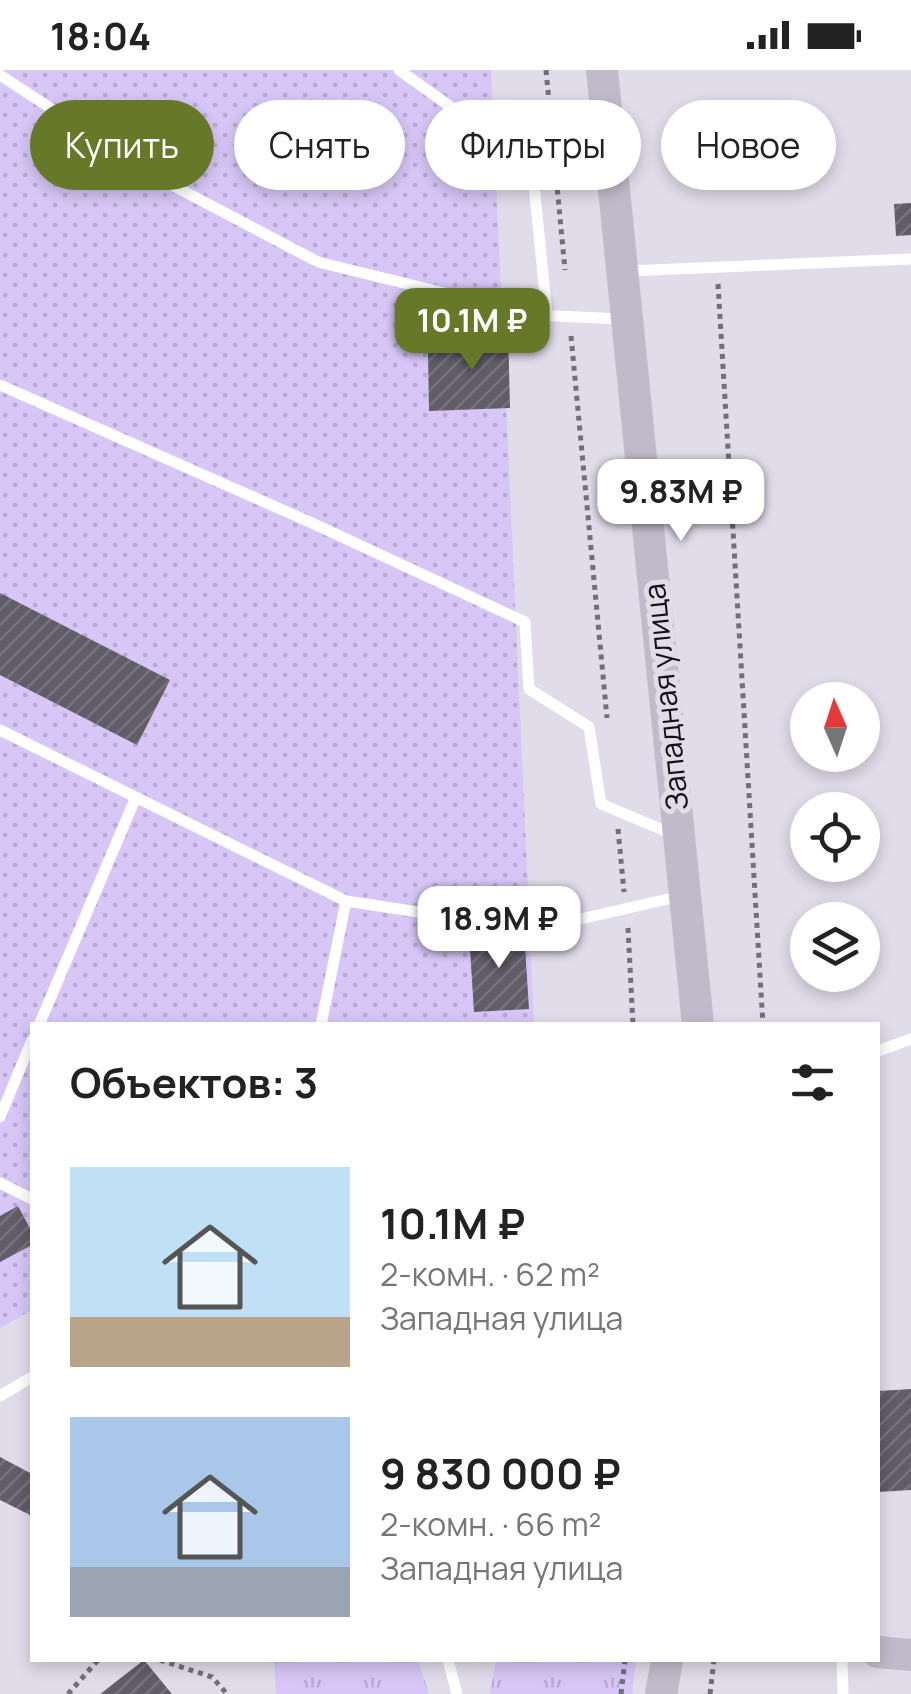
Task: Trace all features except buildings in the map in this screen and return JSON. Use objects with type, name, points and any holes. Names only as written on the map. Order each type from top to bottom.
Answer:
[{"type":"main road","name":"Западная улица","points":[[602,70],[698,1022]]},
{"type":"main road","points":[[880,1652],[911,1656]]},
{"type":"main road","points":[[662,1694],[667,1662]]},
{"type":"lane","points":[[399,70],[458,112],[527,114],[548,316]]},
{"type":"lane","points":[[0,75],[151,174],[318,262],[548,316],[626,320]]},
{"type":"lane","points":[[622,271],[911,260]]},
{"type":"lane","points":[[0,384],[524,622],[530,689],[588,727],[602,804],[679,836]]},
{"type":"lane","points":[[0,730],[346,902],[484,922],[550,926],[685,895]]},
{"type":"lane","points":[[40,1022],[136,797]]},
{"type":"lane","points":[[322,1022],[346,902]]},
{"type":"lane","points":[[880,1051],[911,1039]]},
{"type":"lane","points":[[0,1116],[30,1045]]},
{"type":"lane","points":[[0,1183],[30,1198]]},
{"type":"lane","points":[[0,1396],[30,1378]]},
{"type":"lane","points":[[448,1662],[456,1694]]},
{"type":"lane","points":[[842,1662],[843,1694]]},
{"type":"path","points":[[546,70],[608,732]]},
{"type":"path","points":[[717,267],[764,1022]]},
{"type":"path","points":[[616,810],[633,1022]]},
{"type":"path","points":[[68,1694],[96,1662]]},
{"type":"path","points":[[166,1662],[212,1677],[227,1694]]},
{"type":"path","points":[[621,1694],[624,1662]]},
{"type":"path","points":[[710,1694],[714,1662]]},
{"type":"green space","points":[[0,70],[491,70],[492,100],[425,100],[425,190],[496,190],[534,1022],[30,1022],[30,1311],[0,1328]]},
{"type":"green space","points":[[274,1662],[419,1662],[429,1694],[276,1694]]},
{"type":"green space","points":[[496,1662],[636,1662],[632,1694],[490,1694]]}]
